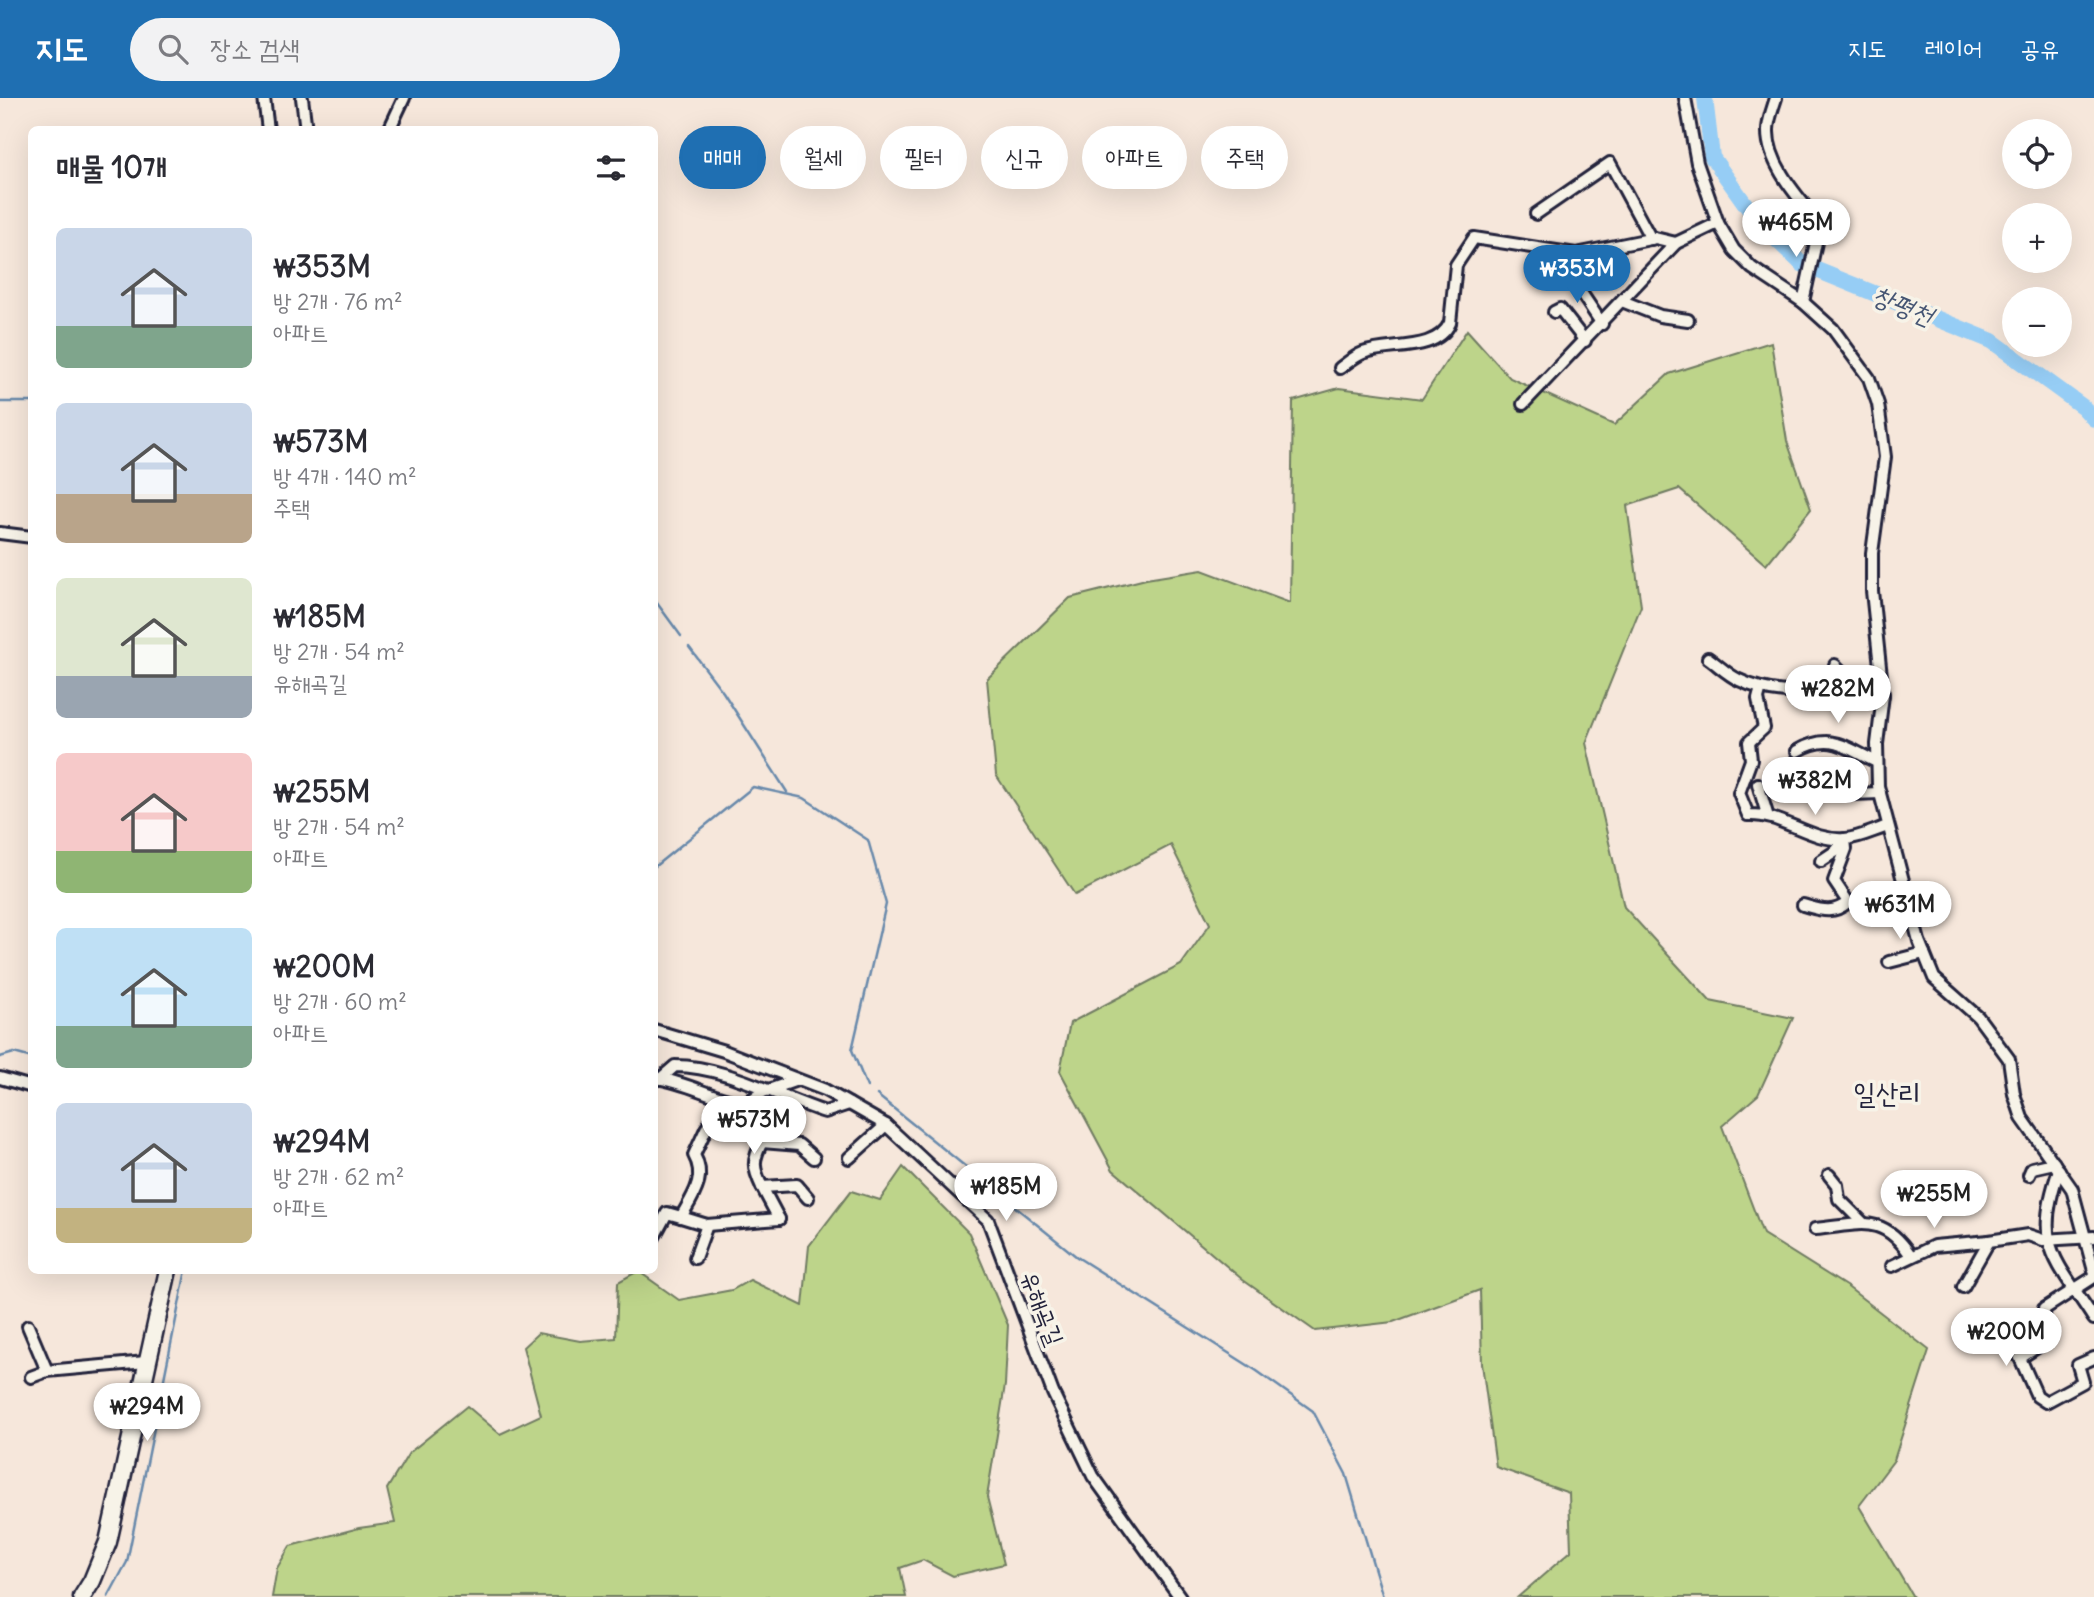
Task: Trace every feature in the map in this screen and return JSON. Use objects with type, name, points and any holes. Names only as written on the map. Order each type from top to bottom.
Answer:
[{"type":"street","points":[[264,98],[268,126]]},
{"type":"street","points":[[302,98],[306,126]]},
{"type":"street","points":[[391,126],[404,98]]},
{"type":"street","points":[[1685,98],[1697,163],[1718,223],[1741,259],[1802,302],[1833,329],[1854,354],[1869,378],[1878,404],[1885,457],[1872,553],[1872,591],[1883,695],[1877,762],[1880,793],[1888,826],[1924,953],[1934,978],[1978,1017],[2009,1059],[2014,1094],[2022,1118],[2073,1189],[2089,1238],[2094,1271]]},
{"type":"street","points":[[1776,98],[1768,130],[1776,163],[1797,196],[1820,224],[1802,302]]},
{"type":"street","points":[[1536,214],[1610,163],[1651,239]]},
{"type":"street","points":[[1523,404],[1602,324],[1676,243],[1718,223]]},
{"type":"street","points":[[1340,368],[1363,353],[1408,348],[1446,330],[1450,323],[1456,265],[1474,239],[1555,252],[1588,252],[1651,239],[1676,243]]},
{"type":"street","points":[[1555,252],[1602,324]]},
{"type":"street","points":[[1622,300],[1660,316],[1688,320]]},
{"type":"street","points":[[1554,312],[1560,309],[1585,341]]},
{"type":"street","points":[[0,533],[28,536]]},
{"type":"street","points":[[1708,658],[1737,680],[1760,688],[1801,694],[1859,690],[1883,695]]},
{"type":"street","points":[[1835,665],[1859,690]]},
{"type":"street","points":[[1760,688],[1758,699],[1764,728],[1749,742],[1751,760],[1739,793],[1748,815],[1767,814],[1817,835],[1845,839],[1888,826]]},
{"type":"street","points":[[1797,751],[1808,744],[1836,741],[1877,762]]},
{"type":"street","points":[[1758,784],[1767,814]]},
{"type":"street","points":[[1816,796],[1826,790],[1853,794],[1880,793]]},
{"type":"street","points":[[1821,861],[1836,851],[1845,839]]},
{"type":"street","points":[[1802,905],[1825,911],[1839,911],[1848,902],[1834,881],[1846,849],[1845,839]]},
{"type":"street","points":[[1889,962],[1924,953]]},
{"type":"street","name":"유해곡길","points":[[658,1031],[724,1051],[797,1080],[886,1125],[988,1220],[1053,1393],[1093,1476],[1180,1597]]},
{"type":"street","points":[[658,1077],[675,1066],[692,1066],[771,1090],[825,1112],[849,1104]]},
{"type":"street","points":[[0,1077],[28,1086]]},
{"type":"street","points":[[658,1078],[694,1085],[725,1101],[762,1108],[777,1118]]},
{"type":"street","points":[[744,1104],[797,1080]]},
{"type":"street","points":[[681,1217],[699,1187],[700,1167],[694,1156],[706,1129],[725,1101]]},
{"type":"street","points":[[744,1104],[762,1142]]},
{"type":"street","points":[[849,1158],[886,1125]]},
{"type":"street","points":[[762,1142],[799,1144],[814,1158]]},
{"type":"street","points":[[658,1230],[667,1213],[707,1225],[779,1219],[753,1169],[754,1157],[762,1142]]},
{"type":"street","points":[[2029,1175],[2032,1168],[2057,1167]]},
{"type":"street","points":[[2057,1167],[2050,1195],[2048,1240],[2056,1264],[2094,1319]]},
{"type":"street","points":[[1829,1175],[1836,1185],[1839,1199],[1864,1224]]},
{"type":"street","points":[[762,1187],[797,1185],[808,1198]]},
{"type":"street","points":[[1815,1229],[1872,1223],[1899,1238],[1911,1256]]},
{"type":"street","points":[[695,1258],[707,1225]]},
{"type":"street","points":[[1892,1266],[1946,1244],[2028,1235],[2048,1240],[2089,1238]]},
{"type":"street","points":[[1964,1287],[1989,1241]]},
{"type":"street","points":[[82,1597],[92,1581],[108,1542],[167,1274]]},
{"type":"street","points":[[2094,1277],[2044,1309],[2045,1342],[2020,1358],[2037,1396],[2046,1402],[2082,1382],[2078,1365],[2094,1358]]},
{"type":"street","points":[[27,1326],[47,1371]]},
{"type":"street","points":[[31,1377],[47,1371],[146,1362]]},
{"type":"green space","points":[[1467,330],[1510,378],[1614,425],[1669,374],[1771,342],[1787,441],[1811,509],[1766,565],[1679,489],[1627,506],[1641,606],[1586,743],[1624,907],[1710,1001],[1793,1018],[1758,1095],[1722,1126],[1763,1234],[1849,1288],[1929,1350],[1894,1460],[1859,1506],[1913,1597],[1518,1597],[1571,1551],[1569,1493],[1496,1467],[1482,1364],[1480,1290],[1393,1322],[1315,1331],[1243,1280],[1113,1170],[1060,1071],[1070,1023],[1181,965],[1210,924],[1171,845],[1075,895],[996,775],[987,679],[1070,598],[1146,579],[1202,570],[1290,603],[1293,401],[1339,388],[1422,399]]},
{"type":"green space","points":[[903,1167],[969,1233],[1008,1325],[1005,1385],[987,1497],[1004,1564],[953,1576],[923,1560],[900,1568],[906,1597],[272,1597],[277,1568],[290,1546],[359,1528],[395,1523],[387,1489],[409,1453],[467,1406],[500,1434],[541,1415],[523,1347],[538,1333],[580,1341],[616,1338],[618,1282],[633,1274],[642,1274],[679,1300],[732,1290],[750,1280],[803,1306],[809,1246],[851,1191],[880,1200]]},
{"type":"waterway","name":"창평천","points":[[1705,98],[1712,157],[1758,222],[1802,264],[1992,341],[2083,407],[2094,419]]},
{"type":"waterway","points":[[0,402],[28,402]]},
{"type":"waterway","points":[[658,604],[681,636]]},
{"type":"waterway","points":[[689,647],[723,692],[787,792]]},
{"type":"waterway","points":[[658,864],[753,787],[804,798],[868,840],[886,904],[852,1050],[867,1087]]},
{"type":"waterway","points":[[0,1057],[14,1053],[28,1057]]},
{"type":"waterway","points":[[877,1095],[1077,1257],[1257,1371],[1313,1411],[1346,1474],[1383,1597]]},
{"type":"waterway","points":[[108,1597],[127,1562],[185,1274]]},
{"type":"district","name":"일산리","points":[[1887,1093]]}]
